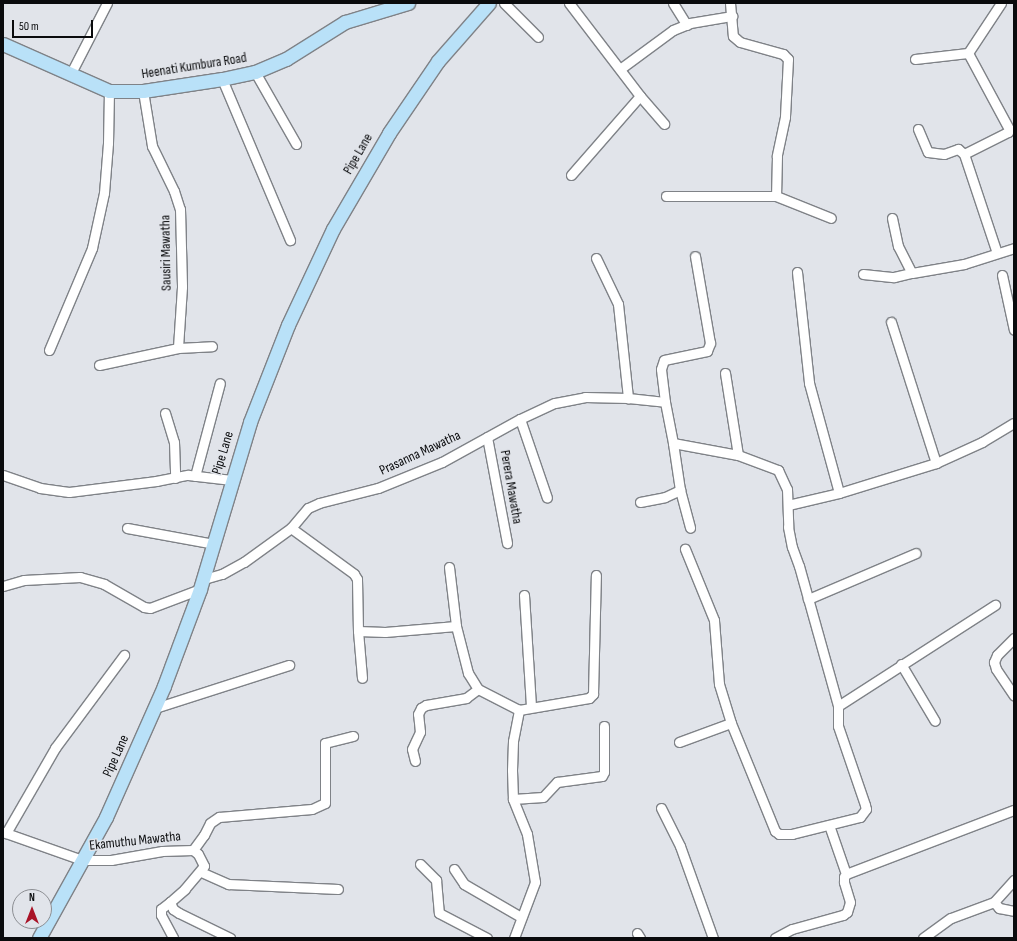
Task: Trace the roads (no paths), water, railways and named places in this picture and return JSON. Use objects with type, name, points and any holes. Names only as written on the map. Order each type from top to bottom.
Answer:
[{"type":"street","points":[[71,73],[107,3]]},
{"type":"street","name":"Heenati Kumbura Road","points":[[3,44],[109,91],[143,91],[222,79],[255,72],[286,59],[345,22],[408,3]]},
{"type":"street","name":"Pipe Lane","points":[[39,938],[106,817],[155,708],[202,584],[250,422],[288,325],[333,229],[389,133],[438,61],[489,3]]},
{"type":"street","points":[[504,3],[538,37]]},
{"type":"street","points":[[569,3],[640,96],[664,124]]},
{"type":"street","points":[[673,3],[687,25]]},
{"type":"street","points":[[730,3],[733,36],[740,42],[783,54],[788,59],[785,118],[777,156],[776,196]]},
{"type":"street","points":[[968,53],[1001,3]]},
{"type":"street","points":[[620,69],[673,30],[687,25],[732,16]]},
{"type":"street","points":[[915,59],[968,53]]},
{"type":"street","points":[[964,154],[1008,132],[1009,129],[968,53]]},
{"type":"street","points":[[255,72],[296,144]]},
{"type":"street","points":[[222,79],[290,240]]},
{"type":"street","points":[[48,350],[92,248],[104,193],[108,143],[109,91]]},
{"type":"street","name":"Sausiri Mawatha","points":[[143,91],[152,146],[174,191],[180,209],[182,287],[178,348]]},
{"type":"street","points":[[571,175],[640,96]]},
{"type":"street","points":[[918,129],[928,152],[944,154],[958,149],[964,154],[997,253]]},
{"type":"street","points":[[666,196],[776,196],[832,218]]},
{"type":"street","points":[[892,218],[898,246],[912,273]]},
{"type":"street","points":[[863,274],[894,277],[964,264],[1014,248]]},
{"type":"street","points":[[690,528],[680,490],[673,443],[664,402],[661,369],[664,360],[707,351],[710,344],[695,256]]},
{"type":"street","points":[[596,258],[618,304],[628,398]]},
{"type":"street","points":[[797,272],[809,383],[839,493]]},
{"type":"street","points":[[1002,275],[1014,330]]},
{"type":"street","points":[[891,322],[936,463]]},
{"type":"street","points":[[99,365],[178,348],[212,346]]},
{"type":"street","points":[[725,373],[738,455]]},
{"type":"street","points":[[196,476],[220,383]]},
{"type":"street","name":"Prasanna Mawatha","points":[[3,586],[24,580],[80,577],[104,584],[144,607],[150,608],[202,584],[244,562],[291,528],[308,508],[319,503],[378,488],[442,462],[520,419],[555,403],[585,397],[628,398],[664,402]]},
{"type":"street","points":[[165,413],[174,442],[175,478]]},
{"type":"street","points":[[520,419],[546,498]]},
{"type":"street","points":[[788,505],[839,493],[936,463],[982,442],[1014,423]]},
{"type":"street","name":"Perera Mawatha","points":[[487,437],[507,543]]},
{"type":"street","points":[[673,443],[738,455],[778,470],[787,489],[788,527],[792,547],[838,706],[838,726],[866,809],[860,817],[792,834],[779,834],[775,831],[731,723],[719,684],[714,620],[684,549]]},
{"type":"street","points":[[3,475],[40,488],[69,492],[188,475],[232,480]]},
{"type":"street","points":[[640,502],[665,497],[680,490]]},
{"type":"street","points":[[127,528],[214,544]]},
{"type":"street","points":[[291,528],[354,574],[357,579],[358,631],[362,678]]},
{"type":"street","points":[[808,599],[916,554]]},
{"type":"street","points":[[449,567],[456,626],[468,673],[478,689],[519,710],[531,706],[588,698],[593,694],[596,575]]},
{"type":"street","points":[[524,595],[531,706]]},
{"type":"street","points":[[838,706],[901,664],[995,605]]},
{"type":"street","points":[[358,631],[385,632],[456,626]]},
{"type":"street","points":[[1014,638],[1000,651],[994,662],[996,669],[1014,696]]},
{"type":"street","points":[[5,832],[55,748],[124,655]]},
{"type":"street","points":[[901,664],[935,721]]},
{"type":"street","points":[[155,708],[289,665]]},
{"type":"street","points":[[415,761],[412,749],[420,732],[418,714],[421,708],[426,705],[466,698],[478,689]]},
{"type":"street","points":[[514,938],[535,882],[527,834],[513,799],[513,748],[519,710]]},
{"type":"street","points":[[679,742],[731,723]]},
{"type":"street","points":[[513,799],[544,797],[557,782],[602,776],[604,772],[604,726]]},
{"type":"street","points":[[193,850],[204,835],[210,823],[219,817],[312,808],[325,803],[325,743],[353,736]]},
{"type":"street","points":[[662,808],[680,846],[713,938]]},
{"type":"street","points":[[846,874],[1014,810]]},
{"type":"street","points":[[775,938],[792,929],[843,915],[847,912],[850,902],[844,882],[846,874],[829,825]]},
{"type":"street","name":"Ekamuthu Mawatha","points":[[5,832],[82,860],[111,860],[162,851],[193,850],[198,854],[203,862],[204,866],[200,872]]},
{"type":"street","points":[[420,864],[436,880],[439,913],[487,938]]},
{"type":"street","points":[[454,869],[464,884],[521,917]]},
{"type":"street","points":[[174,938],[161,915],[161,909],[200,872],[228,884],[338,889]]},
{"type":"street","points":[[923,938],[951,918],[994,902],[1014,880]]},
{"type":"street","points":[[170,902],[173,909],[179,913],[230,938]]},
{"type":"street","points":[[994,902],[999,908],[1014,911]]}]
